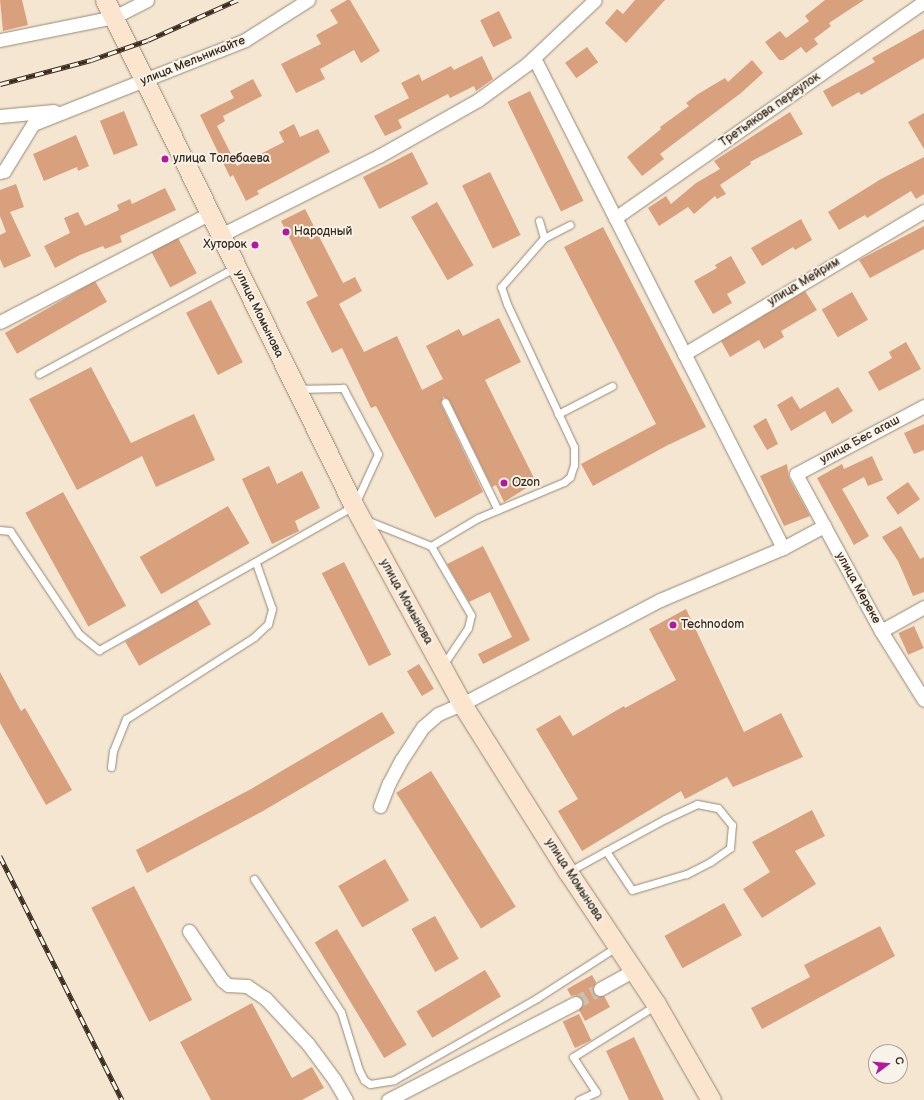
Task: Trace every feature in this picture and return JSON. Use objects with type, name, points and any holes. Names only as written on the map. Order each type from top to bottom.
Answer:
[{"type":"main road","name":"улица Момынова","points":[[110,8],[357,512],[462,704],[568,872],[656,1004],[711,1100]]},
{"type":"street","points":[[0,40],[110,8],[147,0]]},
{"type":"street","name":"улица Мельникайте","points":[[0,172],[4,171],[33,124],[145,81],[245,40],[308,0]]},
{"type":"street","points":[[221,235],[379,156],[478,100],[534,58],[595,0]]},
{"type":"street","name":"Третьякова переулок","points":[[615,218],[924,2]]},
{"type":"street","points":[[534,58],[783,548]]},
{"type":"street","name":"улица Мельникайте","points":[[0,116],[71,109]]},
{"type":"street","name":"улица Мейрим","points":[[684,354],[924,211]]},
{"type":"street","points":[[0,322],[210,213]]},
{"type":"street","name":"улица Бес агаш","points":[[796,474],[924,406]]},
{"type":"street","name":"улица Мереке","points":[[796,474],[881,631],[924,700]]},
{"type":"street","points":[[380,806],[388,783],[423,727],[438,714],[462,704],[660,600],[783,548],[824,526]]},
{"type":"street","points":[[881,631],[924,607]]},
{"type":"street","points":[[189,931],[222,980],[228,985],[247,986],[265,998],[303,1038],[334,1079],[346,1100]]},
{"type":"street","points":[[600,989],[634,970]]},
{"type":"street","points":[[388,1100],[575,1003]]},
{"type":"lane","points":[[539,221],[544,238]]},
{"type":"lane","points":[[431,546],[478,518],[564,482],[570,477],[574,465],[574,447],[507,304],[501,287],[544,238],[570,225]]},
{"type":"lane","points":[[38,374],[236,267]]},
{"type":"lane","points":[[558,414],[612,386]]},
{"type":"lane","points":[[0,530],[10,532],[79,634],[99,650],[256,563],[357,512],[378,454],[343,388],[296,388]]},
{"type":"lane","points":[[445,402],[498,510]]},
{"type":"lane","points":[[357,512],[431,546],[471,615],[468,628],[442,667]]},
{"type":"lane","points":[[111,767],[113,750],[126,719],[254,637],[268,624],[272,610],[256,563]]},
{"type":"lane","points":[[568,872],[606,851],[698,804],[718,808],[732,825],[730,848],[710,862],[686,874],[632,890],[606,851]]},
{"type":"lane","points":[[254,879],[341,1012],[359,1070],[364,1080],[370,1084],[382,1084],[400,1076],[537,998],[618,946]]},
{"type":"lane","points":[[579,1100],[596,1092],[573,1057],[656,1004]]},
{"type":"building","points":[[0,0],[22,0],[28,25],[3,31]]},
{"type":"building","points":[[347,0],[350,0],[380,51],[361,63],[354,50],[320,69],[325,79],[296,93],[281,64],[321,44],[316,35],[338,23],[330,10]]},
{"type":"building","points":[[635,0],[665,0],[626,43],[605,23],[617,9],[623,14]]},
{"type":"building","points":[[825,0],[864,0],[829,23],[831,26],[814,39],[818,44],[806,53],[801,47],[783,60],[779,60],[765,42],[780,31],[786,38],[809,21],[805,16]]},
{"type":"building","points":[[499,11],[512,38],[493,47],[480,20]]},
{"type":"building","points":[[924,29],[924,58],[861,95],[859,92],[832,107],[823,91],[875,62],[872,58]]},
{"type":"building","points":[[587,47],[598,62],[576,78],[565,63]]},
{"type":"building","points":[[482,56],[493,79],[476,91],[474,86],[450,98],[448,94],[398,120],[402,128],[385,136],[374,116],[409,98],[401,83],[419,74],[422,81],[451,66],[454,70]]},
{"type":"building","points":[[752,60],[763,73],[741,93],[660,154],[664,159],[642,176],[627,157],[661,129],[660,127],[689,106],[686,103],[725,78],[728,82]]},
{"type":"building","points":[[253,79],[262,96],[223,116],[225,121],[217,126],[237,166],[284,142],[279,132],[294,124],[300,137],[318,129],[330,152],[257,191],[259,194],[246,201],[233,175],[230,177],[200,115],[234,98],[230,91]]},
{"type":"building","points":[[530,91],[583,201],[561,212],[508,102]]},
{"type":"building","points":[[124,111],[138,145],[114,155],[100,121]]},
{"type":"building","points":[[790,112],[803,134],[750,162],[751,164],[720,185],[726,194],[717,199],[715,196],[694,214],[688,207],[659,226],[648,208],[666,196],[671,204],[696,183],[720,169],[714,161]]},
{"type":"building","points":[[924,113],[924,149],[908,122]]},
{"type":"building","points":[[76,135],[89,166],[78,171],[77,167],[44,181],[33,154]]},
{"type":"building","points":[[412,152],[428,184],[379,209],[363,177]]},
{"type":"building","points":[[924,157],[924,194],[916,199],[911,191],[867,218],[865,215],[839,230],[828,212],[881,179]]},
{"type":"building","points":[[490,172],[521,235],[493,249],[462,186]]},
{"type":"building","points":[[16,184],[24,207],[10,212],[31,256],[4,268],[0,259],[0,235],[6,232],[0,216],[0,190]]},
{"type":"building","points":[[165,188],[176,210],[120,236],[122,242],[105,249],[103,246],[80,255],[55,268],[44,246],[70,233],[64,218],[78,212],[85,226],[119,210],[117,205],[130,199],[132,204]]},
{"type":"building","points":[[437,202],[474,265],[448,280],[411,217]]},
{"type":"building","points":[[305,209],[343,283],[355,277],[362,291],[339,304],[364,352],[397,336],[422,390],[443,379],[426,346],[459,329],[463,336],[499,318],[521,362],[485,380],[536,482],[504,502],[496,485],[492,487],[449,400],[443,397],[441,404],[483,492],[435,518],[376,406],[371,408],[342,348],[332,353],[306,302],[318,296],[281,221]]},
{"type":"building","points":[[801,219],[812,240],[795,250],[793,247],[762,266],[751,248]]},
{"type":"building","points":[[924,226],[924,249],[870,278],[859,260]]},
{"type":"building","points":[[603,227],[706,427],[666,446],[593,486],[581,464],[656,424],[564,247]]},
{"type":"building","points":[[178,238],[197,273],[170,287],[152,252]]},
{"type":"building","points":[[731,256],[746,283],[727,294],[732,303],[713,314],[694,281],[717,268],[715,265]]},
{"type":"building","points":[[95,281],[107,302],[17,354],[5,333]]},
{"type":"building","points":[[805,291],[817,310],[781,331],[784,337],[764,349],[759,340],[730,357],[721,341]]},
{"type":"building","points":[[852,292],[868,320],[838,337],[822,310]]},
{"type":"building","points":[[211,300],[243,362],[218,375],[186,313]]},
{"type":"building","points":[[906,342],[921,369],[879,391],[868,372],[892,358],[889,352]]},
{"type":"building","points":[[91,367],[131,443],[194,414],[215,460],[156,487],[142,456],[77,490],[29,399]]},
{"type":"building","points":[[838,387],[853,411],[832,424],[825,411],[791,431],[777,405],[792,396],[800,409]]},
{"type":"building","points":[[766,418],[778,444],[767,450],[753,426]]},
{"type":"building","points":[[924,424],[924,450],[914,454],[904,433]]},
{"type":"building","points":[[872,456],[883,480],[868,486],[864,477],[842,489],[869,536],[854,545],[817,478],[842,464],[844,469]]},
{"type":"building","points":[[787,464],[789,478],[810,516],[784,526],[760,476]]},
{"type":"building","points":[[269,466],[277,484],[302,471],[320,508],[295,521],[299,531],[272,544],[242,479]]},
{"type":"building","points":[[908,482],[920,499],[898,515],[886,497]]},
{"type":"building","points":[[63,492],[126,606],[88,627],[25,513]]},
{"type":"building","points":[[228,506],[250,543],[161,594],[140,557]]},
{"type":"building","points":[[901,526],[920,559],[924,557],[924,592],[913,596],[898,561],[882,537]]},
{"type":"building","points":[[483,546],[530,640],[483,664],[478,654],[512,637],[490,592],[469,602],[447,564]]},
{"type":"building","points":[[344,562],[391,655],[369,666],[322,573]]},
{"type":"building","points":[[197,600],[211,624],[139,666],[125,642]]},
{"type":"building","points":[[686,609],[744,732],[781,713],[803,757],[733,787],[727,777],[685,799],[681,791],[582,851],[558,811],[578,799],[536,729],[560,715],[573,736],[624,706],[625,708],[676,680],[649,629]]},
{"type":"building","points":[[914,626],[924,648],[908,655],[898,633]]},
{"type":"building","points":[[419,664],[434,689],[422,696],[407,671]]},
{"type":"building","points":[[0,672],[21,711],[25,708],[72,790],[46,805],[0,723]]},
{"type":"building","points":[[382,712],[395,733],[263,811],[147,873],[136,850],[251,789]]},
{"type":"building","points":[[431,771],[516,907],[481,928],[396,793]]},
{"type":"building","points":[[812,810],[825,836],[795,851],[816,884],[762,918],[743,889],[770,872],[752,842]]},
{"type":"building","points":[[385,859],[409,901],[362,928],[338,886]]},
{"type":"building","points":[[134,886],[192,1000],[149,1022],[91,908]]},
{"type":"building","points":[[724,903],[742,935],[682,968],[665,936]]},
{"type":"building","points":[[435,916],[459,959],[435,972],[411,929]]},
{"type":"building","points":[[880,926],[895,956],[762,1029],[751,1008],[810,977],[804,965]]},
{"type":"building","points":[[337,929],[407,1045],[384,1058],[315,942]]},
{"type":"building","points":[[485,970],[501,997],[432,1038],[416,1011]]},
{"type":"building","points":[[592,975],[596,982],[593,993],[596,996],[604,996],[610,1007],[585,1021],[579,1010],[583,1004],[582,999],[576,995],[571,996],[567,989]]},
{"type":"building","points":[[252,1003],[292,1078],[312,1067],[324,1088],[302,1100],[211,1100],[180,1042]]},
{"type":"building","points":[[579,1014],[591,1040],[575,1048],[563,1022]]},
{"type":"building","points":[[634,1037],[664,1100],[629,1100],[606,1051]]},
{"type":"tunnel","points":[[575,1003],[600,989]]},
{"type":"railway","points":[[0,84],[91,60],[148,40],[237,0]]},
{"type":"railway","points":[[0,856],[122,1100]]},
{"type":"place","name":"улица Толебаева","points":[[165,159]]},
{"type":"place","name":"Народный","points":[[286,232]]},
{"type":"place","name":"Хуторок","points":[[255,245]]},
{"type":"place","name":"Ozon","points":[[504,483]]},
{"type":"place","name":"Technodom","points":[[673,625]]}]
